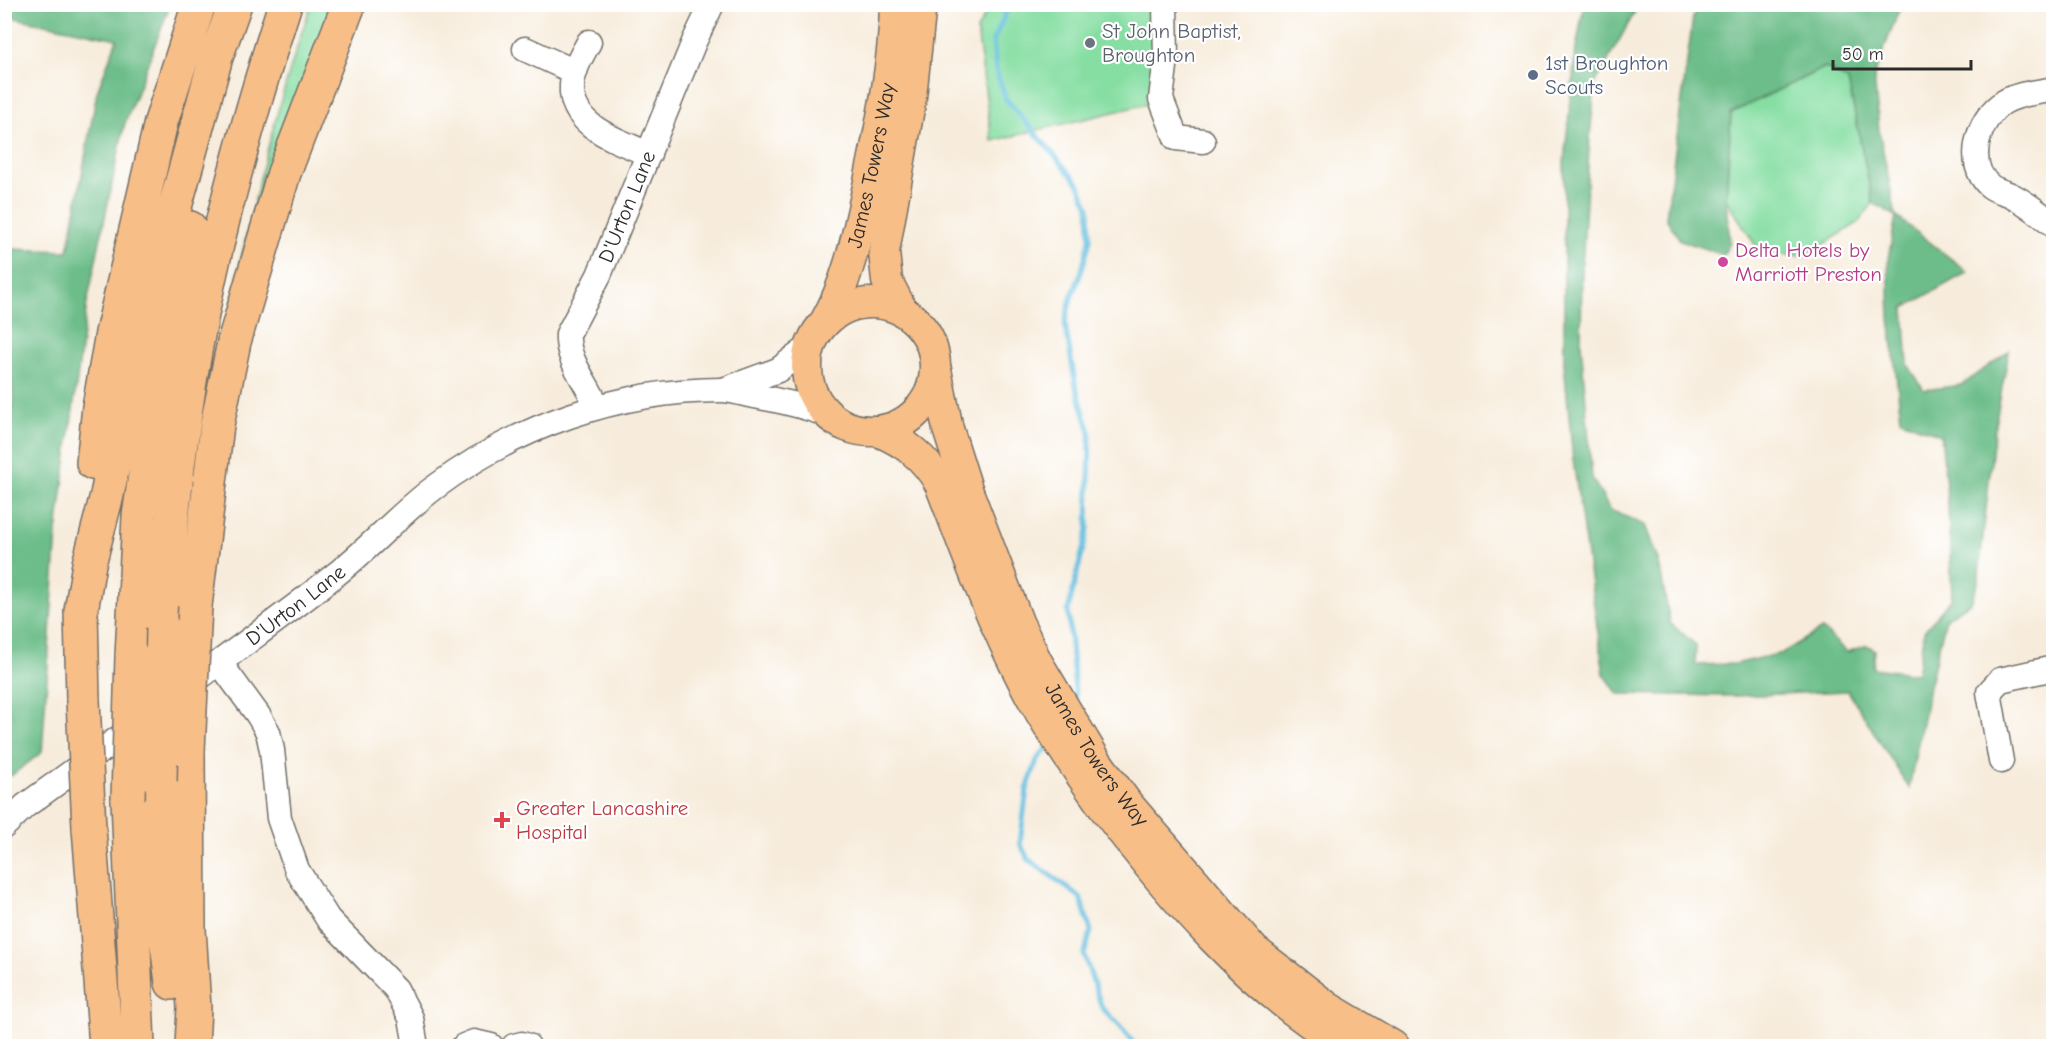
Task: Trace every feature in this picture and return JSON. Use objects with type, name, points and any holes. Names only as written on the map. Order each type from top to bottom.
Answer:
[{"type":"highway","points":[[89,564],[90,493],[99,407],[112,333],[161,122],[199,4]]},
{"type":"highway","points":[[106,1047],[89,828],[81,611],[89,564],[107,495],[140,335],[216,57],[235,4]]},
{"type":"highway","points":[[138,1047],[128,799],[132,657],[140,516],[158,388],[183,256],[208,151],[236,50],[252,4]]},
{"type":"highway","points":[[181,1047],[166,936],[160,781],[163,628],[167,565],[188,400],[216,250],[240,156],[285,4]]},
{"type":"highway","points":[[192,1047],[194,1008],[189,929],[188,751],[195,606],[217,425],[234,342],[284,173],[349,4]]},
{"type":"main road","name":"James Towers Way","points":[[818,334],[843,288],[859,228],[890,75],[895,4]]},
{"type":"main road","name":"James Towers Way","points":[[902,310],[887,281],[884,252],[911,97],[921,4]]},
{"type":"main road","points":[[862,303],[883,303],[902,310],[914,319],[927,335],[935,355],[936,370],[932,388],[924,404],[896,427],[878,431],[851,428],[839,423],[828,415],[816,400],[808,383],[807,364],[818,334],[842,309],[862,303]]},
{"type":"main road","name":"James Towers Way","points":[[936,370],[948,429],[968,492],[1018,622],[1037,662],[1095,759],[1127,803],[1254,950],[1329,1008],[1393,1047]]},
{"type":"main road","name":"James Towers Way","points":[[878,431],[899,440],[932,470],[947,501],[991,616],[1032,698],[1074,766],[1120,828],[1182,904],[1262,985],[1345,1047]]},
{"type":"street","name":"D'Urton Lane","points":[[597,406],[570,354],[567,345],[568,334],[603,267],[694,42],[712,4]]},
{"type":"street","points":[[1165,4],[1166,58],[1161,99],[1176,138],[1203,141]]},
{"type":"street","points":[[589,42],[572,84],[575,105],[587,122],[605,135],[649,154]]},
{"type":"street","points":[[525,49],[575,72]]},
{"type":"street","points":[[2054,89],[2019,95],[2005,101],[1992,111],[1983,125],[1977,150],[1977,165],[1983,179],[1992,188],[2031,207],[2054,225]]},
{"type":"street","name":"D'Urton Lane","points":[[4,826],[25,806],[337,574],[415,502],[444,480],[485,455],[526,433],[597,406],[661,395],[724,390],[762,378],[778,370],[818,334]]},
{"type":"street","name":"D'Urton Lane","points":[[724,390],[790,402],[828,415]]},
{"type":"street","points":[[220,663],[268,732],[279,818],[297,870],[328,919],[396,989],[411,1018],[416,1047]]},
{"type":"street","points":[[2001,761],[1989,692],[2000,680],[2054,668]]},
{"type":"street","points":[[464,1047],[474,1042],[491,1047]]},
{"type":"street","points":[[514,1047],[522,1044],[528,1047]]},
{"type":"green space","points":[[4,5],[170,5],[124,126],[87,303],[57,531],[42,752],[11,776],[4,773],[4,433],[14,402],[5,342],[6,249],[68,251],[97,92],[117,39],[5,16]]},
{"type":"green space","points":[[311,5],[338,5],[222,353],[260,177]]},
{"type":"green space","points":[[990,5],[1156,5],[1152,103],[992,141],[977,30]]},
{"type":"green space","points":[[1584,5],[1637,5],[1595,84],[1582,269],[1581,342],[1592,478],[1610,510],[1645,525],[1659,563],[1670,623],[1696,645],[1695,665],[1735,664],[1782,653],[1822,629],[1847,652],[1867,645],[1875,650],[1873,668],[1917,674],[1924,631],[1952,598],[1948,506],[1941,435],[1901,420],[1890,318],[1888,259],[1896,216],[1968,272],[1904,308],[1908,365],[1924,390],[1962,385],[2009,351],[1995,425],[1978,583],[1971,602],[1946,618],[1929,687],[1909,788],[1848,691],[1734,696],[1618,694],[1604,674],[1573,460],[1564,363],[1564,161],[1576,49]]},
{"type":"green space","points":[[1698,5],[1901,5],[1874,75],[1879,131],[1896,216],[1873,203],[1848,80],[1825,67],[1731,113],[1726,199],[1730,243],[1723,255],[1680,240],[1666,218],[1693,17]]},
{"type":"green space","points":[[1826,67],[1848,80],[1873,203],[1858,223],[1805,256],[1761,254],[1726,199],[1731,113]]},
{"type":"waterway","points":[[1010,4],[993,41],[996,71],[1006,99],[1078,183],[1089,207],[1090,240],[1065,323],[1076,387],[1090,432],[1088,529],[1068,610],[1076,703]]},
{"type":"waterway","points":[[1049,745],[1037,760],[1027,789],[1020,843],[1028,859],[1080,897],[1091,931],[1084,955],[1102,1008],[1136,1046]]},
{"type":"place","name":"St John Baptist, Broughton","points":[[1090,43]]},
{"type":"place","name":"1st Broughton Scouts","points":[[1533,75]]},
{"type":"place","name":"Delta Hotels by Marriott Preston","points":[[1723,262]]},
{"type":"place","name":"Greater Lancashire Hospital","points":[[502,820]]}]
